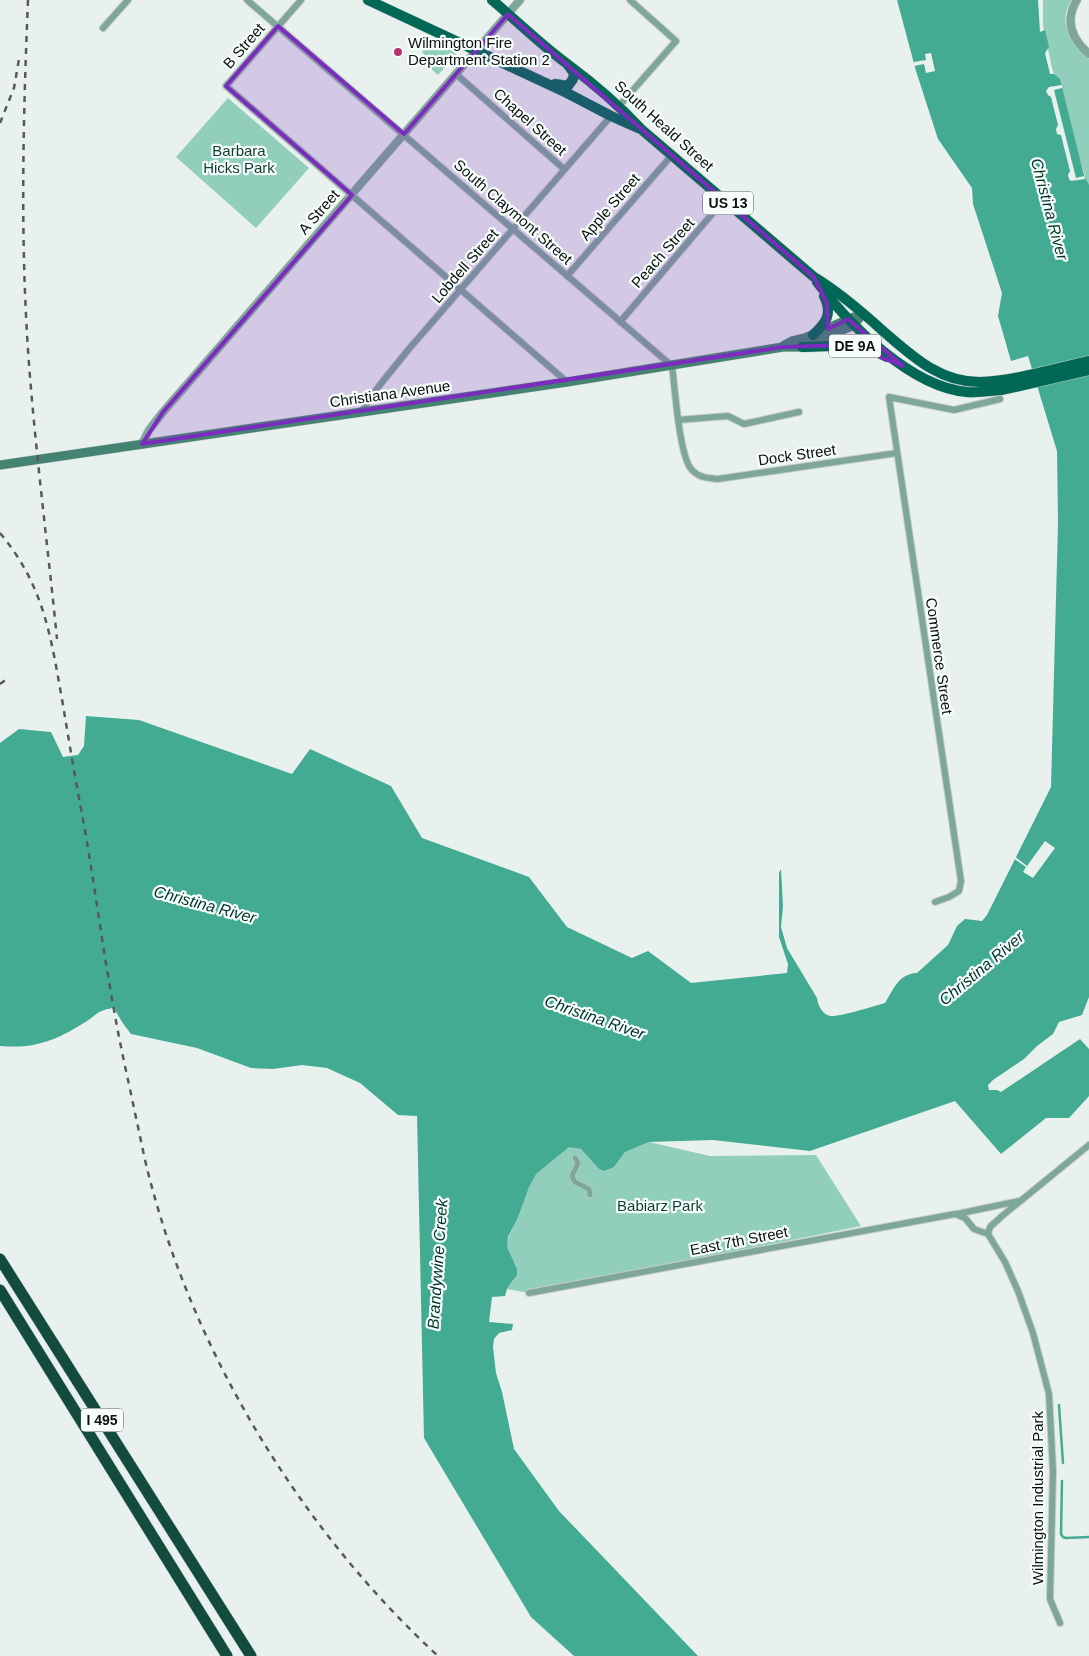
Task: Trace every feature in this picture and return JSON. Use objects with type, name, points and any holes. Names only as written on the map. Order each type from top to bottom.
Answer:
[{"type":"highway","name":"I 495","points":[[0,1259],[251,1656]]},
{"type":"highway","name":"I 495","points":[[0,1290],[227,1656]]},
{"type":"main road","name":"US 13","points":[[368,0],[641,129]]},
{"type":"main road","name":"South Heald Street","points":[[492,0],[582,74],[619,106],[641,129],[814,277],[832,288],[922,364],[960,386]]},
{"type":"main road","points":[[542,81],[568,86],[573,79],[574,73],[567,63]]},
{"type":"main road","name":"South Heald Street","points":[[814,277],[851,322],[902,366],[928,380],[960,386],[1004,379],[1089,360]]},
{"type":"main road","points":[[812,335],[824,324],[828,308],[826,299],[814,277]]},
{"type":"main road","name":"Christiana Avenue","points":[[0,465],[567,382],[783,347],[802,347],[851,322],[863,313]]},
{"type":"main road","name":"Christiana Avenue","points":[[783,347],[792,341],[851,322]]},
{"type":"main road","name":"DE 9A","points":[[802,347],[840,345],[861,347],[902,366]]},
{"type":"main road","name":"US 13","points":[[960,386],[988,392],[1089,370]]},
{"type":"street","points":[[103,28],[128,0]]},
{"type":"street","name":"South Claymont Street","points":[[247,0],[672,366]]},
{"type":"street","name":"B Street","points":[[301,0],[226,86],[352,195]]},
{"type":"street","name":"A Street","points":[[142,444],[149,430],[163,412],[520,0]]},
{"type":"street","points":[[619,106],[676,40],[630,0]]},
{"type":"street","points":[[1077,0],[1071,12],[1071,26],[1076,40],[1089,54]]},
{"type":"street","name":"Chapel Street","points":[[456,74],[564,169]]},
{"type":"street","name":"Lobdell Street","points":[[361,412],[390,371],[611,116]]},
{"type":"street","name":"Apple Street","points":[[567,276],[672,155]]},
{"type":"street","points":[[352,195],[567,382]]},
{"type":"street","name":"Peach Street","points":[[620,322],[724,200]]},
{"type":"street","points":[[672,366],[678,420],[728,416],[744,424],[798,412]]},
{"type":"street","name":"Commerce Street","points":[[935,902],[958,891],[961,881],[889,398],[954,410],[1000,399]]},
{"type":"street","name":"Dock Street","points":[[678,420],[688,465],[700,477],[718,478],[897,453]]},
{"type":"street","name":"East 7th Street","points":[[988,1234],[990,1227],[1089,1145]]},
{"type":"street","points":[[575,1158],[578,1163],[572,1176],[575,1182],[589,1189],[590,1195]]},
{"type":"street","name":"East 7th Street","points":[[529,1293],[1020,1201]]},
{"type":"street","points":[[955,1214],[965,1218],[974,1229],[988,1234]]},
{"type":"street","name":"Wilmington Industrial Park","points":[[988,1234],[1005,1262],[1018,1291],[1033,1333],[1049,1394],[1053,1471],[1050,1599],[1060,1623]]},
{"type":"highlighted area","points":[[508,14],[814,277],[827,303],[828,329],[848,319],[903,366],[850,345],[783,347],[142,444],[163,412],[352,195],[226,86],[278,26],[404,134]]},
{"type":"green space","points":[[1043,0],[1072,0],[1067,8],[1066,16],[1068,32],[1077,47],[1089,59],[1089,189],[1052,68],[1043,25]]},
{"type":"green space","points":[[433,42],[457,53],[438,75],[427,65],[430,60],[422,52],[424,48]]},
{"type":"green space","name":"Barbara Hicks Park","points":[[228,98],[309,168],[256,228],[176,157]]},
{"type":"green space","name":"Babiarz Park","points":[[649,1142],[710,1156],[816,1155],[861,1226],[529,1293],[507,1289],[514,1280],[517,1269],[507,1251],[507,1244],[527,1190],[536,1173],[569,1146],[581,1149],[598,1168],[614,1167],[625,1152]]},
{"type":"water","points":[[897,0],[1038,0],[1040,32],[1045,30],[1049,47],[1045,53],[1050,74],[1054,74],[1060,79],[1084,175],[1089,185],[1089,997],[1082,1015],[1059,1022],[1053,1034],[1024,1059],[988,1085],[989,1090],[1001,1092],[1080,1039],[1089,1049],[1089,1096],[1069,1118],[1046,1118],[1001,1154],[955,1101],[810,1151],[713,1140],[649,1142],[625,1152],[614,1167],[604,1171],[598,1168],[581,1149],[569,1147],[536,1174],[508,1237],[507,1247],[517,1269],[517,1275],[507,1289],[505,1296],[492,1297],[489,1322],[513,1324],[512,1330],[499,1333],[494,1339],[493,1347],[496,1373],[514,1449],[559,1511],[698,1656],[574,1656],[531,1617],[424,1438],[417,1116],[398,1115],[360,1083],[327,1068],[302,1065],[273,1069],[251,1068],[197,1048],[131,1034],[114,1008],[102,1011],[76,1028],[46,1042],[25,1046],[0,1046],[0,743],[19,729],[51,732],[63,757],[78,755],[84,746],[86,716],[139,720],[292,774],[310,749],[391,786],[422,838],[529,877],[567,927],[632,958],[648,951],[691,983],[787,973],[788,964],[779,937],[779,873],[781,869],[783,906],[781,927],[787,948],[817,998],[819,1007],[828,1015],[835,1016],[885,1003],[901,979],[917,973],[948,945],[957,926],[965,919],[982,921],[987,915],[1051,787],[1058,523],[1057,451],[1028,356],[1011,361],[998,316],[1002,293],[973,204],[972,188],[938,139],[916,71]]},
{"type":"pier","points":[[931,53],[935,71],[926,73],[924,64],[914,66],[914,62],[926,60],[925,54]]},
{"type":"pier","points":[[1062,85],[1062,88],[1054,90],[1076,178],[1084,176],[1085,179],[1071,181],[1069,179],[1070,171],[1061,135],[1057,134],[1056,129],[1058,125],[1051,97],[1046,91],[1049,87]]},
{"type":"pier","points":[[1045,841],[1055,848],[1033,878],[1023,872],[1026,867],[1013,858],[1014,856],[1027,866]]},
{"type":"waterway","points":[[1059,1405],[1063,1463]]},
{"type":"waterway","points":[[1062,1481],[1061,1534],[1066,1538],[1089,1537]]},
{"type":"railway","points":[[28,0],[23,182],[26,319],[35,433],[57,639]]},
{"type":"railway","points":[[0,123],[14,88],[19,59]]},
{"type":"railway","points":[[0,533],[15,553],[37,593],[50,635],[116,1023],[144,1155],[170,1246],[195,1312],[226,1376],[261,1438],[300,1498],[343,1554],[389,1607],[438,1656]]},
{"type":"railway","points":[[0,684],[8,678]]},
{"type":"place","name":"Wilmington Fire Department Station 2","points":[[398,52]]},
{"type":"water label","name":"Christina River","points":[[1050,209]]},
{"type":"water label","name":"Christina River","points":[[205,904]]},
{"type":"water label","name":"Christina River","points":[[981,968]]},
{"type":"water label","name":"Christina River","points":[[595,1017]]},
{"type":"water label","name":"Brandywine Creek","points":[[437,1264]]}]
